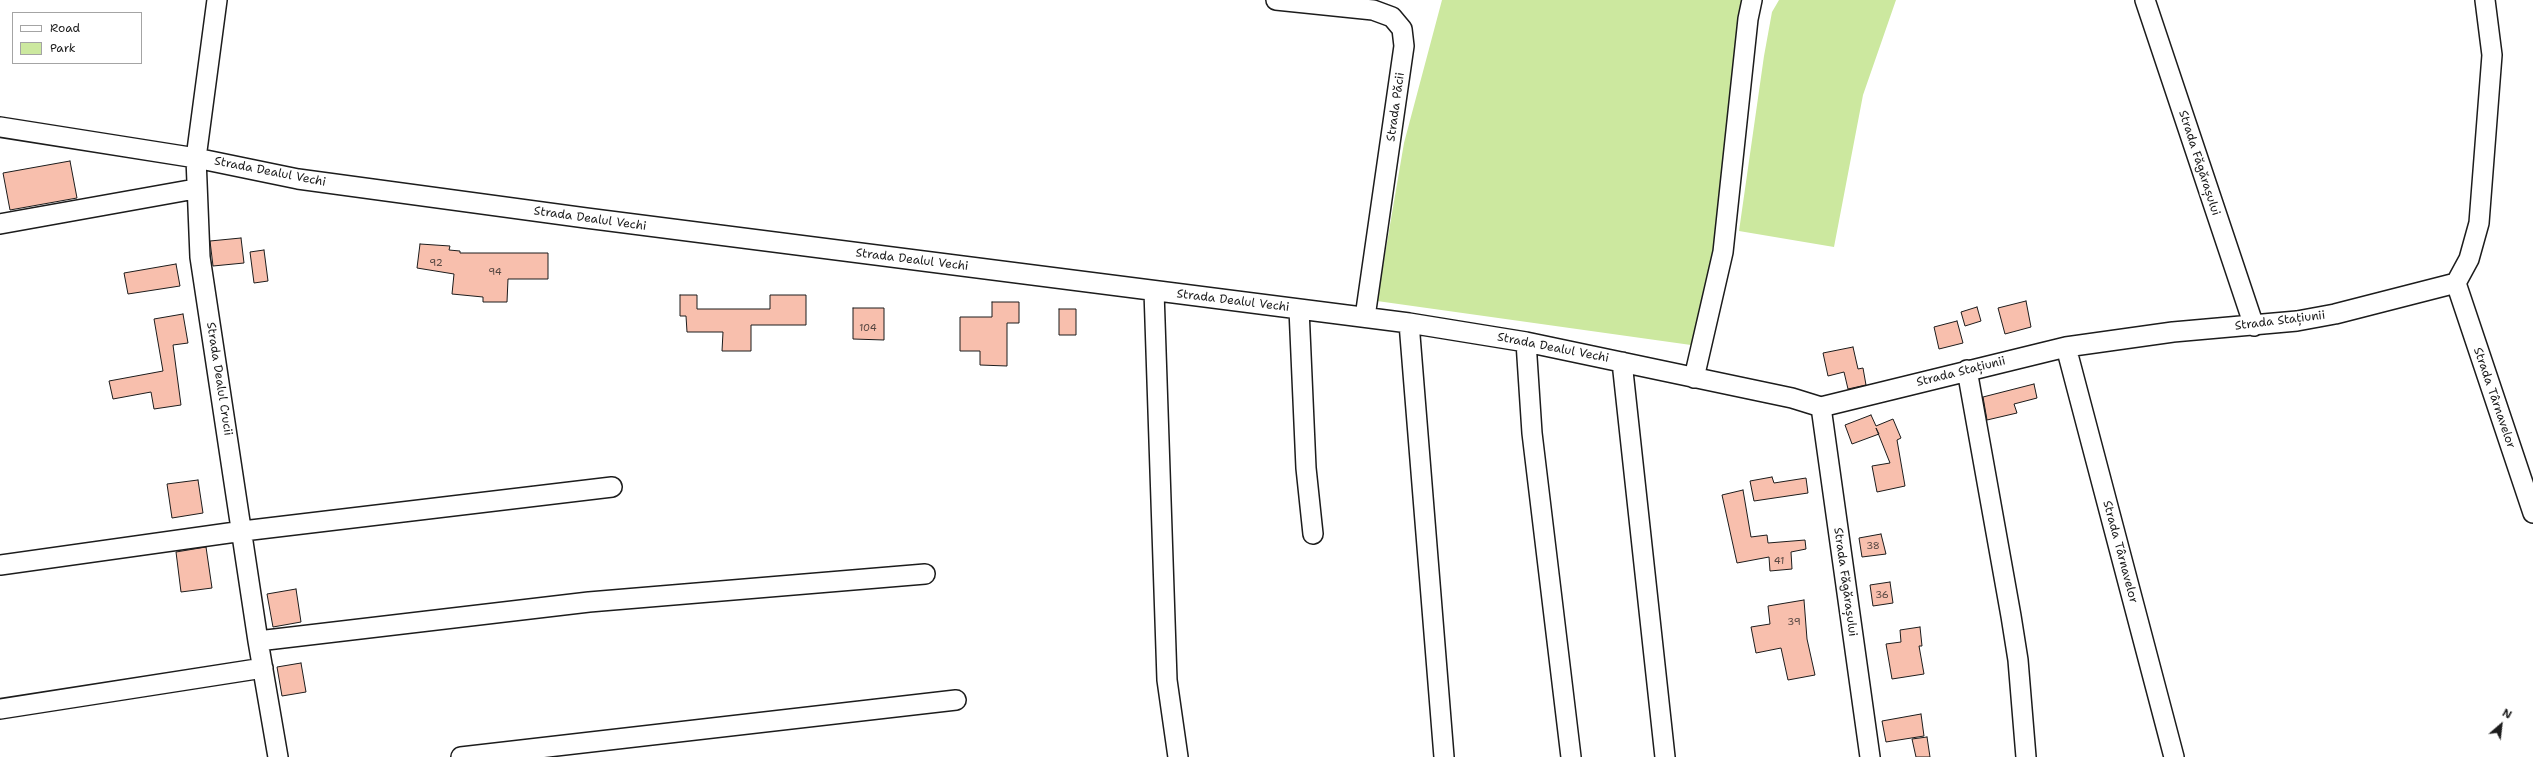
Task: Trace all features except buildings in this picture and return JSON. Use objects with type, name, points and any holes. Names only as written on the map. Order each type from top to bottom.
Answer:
[{"type":"street","name":"Strada Dealul Crucii","points":[[217,0],[196,158],[195,189],[200,257],[243,531],[258,641],[278,757]]},
{"type":"street","name":"Strada Păcii","points":[[1276,0],[1373,10],[1392,17],[1402,29],[1404,46],[1365,317]]},
{"type":"street","points":[[1694,378],[1722,252],[1752,0]]},
{"type":"street","name":"Strada Făgărașului","points":[[2145,0],[2254,326]]},
{"type":"street","points":[[2456,283],[2469,259],[2479,223],[2492,55],[2485,0]]},
{"type":"street","name":"Strada Dealul Vechi","points":[[0,127],[196,158],[305,180],[594,220],[1409,322],[1526,342],[1792,398],[1821,406]]},
{"type":"street","points":[[0,224],[195,189]]},
{"type":"street","name":"Strada Stațiunii","points":[[1821,406],[2066,347],[2172,332],[2254,326],[2335,314],[2456,283]]},
{"type":"street","name":"Strada Târnavelor","points":[[2456,283],[2533,513]]},
{"type":"street","points":[[1154,291],[1168,680],[1178,757]]},
{"type":"street","points":[[1298,309],[1306,468],[1313,534]]},
{"type":"street","points":[[1409,322],[1444,757]]},
{"type":"street","points":[[1526,342],[1532,433],[1571,757]]},
{"type":"street","name":"Strada Târnavelor","points":[[2066,347],[2174,757]]},
{"type":"street","points":[[1622,362],[1665,757]]},
{"type":"street","points":[[1967,370],[2018,660],[2026,757]]},
{"type":"street","name":"Strada Făgărașului","points":[[1821,406],[1870,757]]},
{"type":"street","points":[[0,565],[243,531],[612,487]]},
{"type":"street","points":[[258,641],[589,602],[925,574]]},
{"type":"street","points":[[0,710],[263,668]]},
{"type":"street","points":[[461,757],[956,700]]},
{"type":"green space","points":[[1442,0],[1743,0],[1712,260],[1691,345],[1377,301],[1404,143]]},
{"type":"green space","points":[[1779,0],[1896,0],[1863,95],[1834,247],[1739,231],[1764,56],[1772,12]]}]
